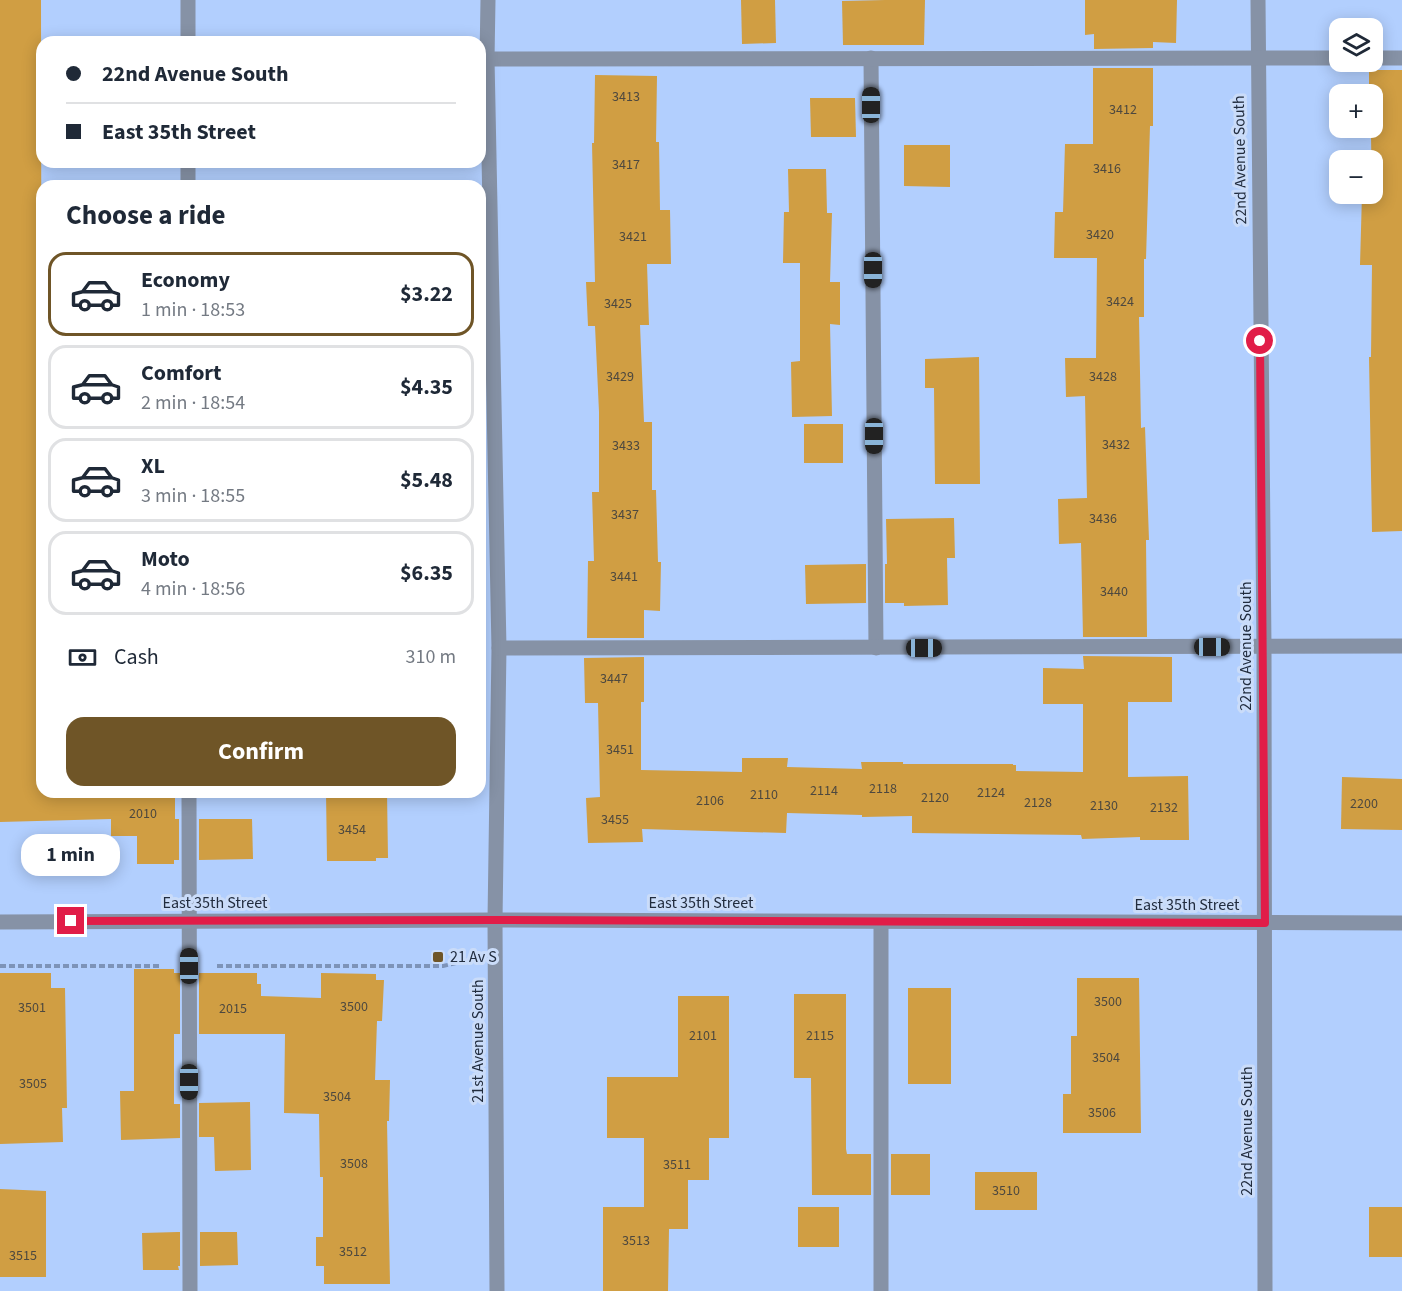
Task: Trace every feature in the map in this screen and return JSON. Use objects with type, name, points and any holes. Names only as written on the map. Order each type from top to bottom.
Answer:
[{"type":"street","points":[[188,0],[188,36]]},
{"type":"street","name":"21st Avenue South","points":[[488,0],[487,59],[499,648],[495,920],[497,1291]]},
{"type":"street","name":"22nd Avenue South","points":[[1258,0],[1264,647],[1265,1291]]},
{"type":"street","points":[[871,58],[876,648]]},
{"type":"street","points":[[487,59],[1329,58]]},
{"type":"street","points":[[1383,58],[1402,58]]},
{"type":"street","points":[[499,648],[1402,646]]},
{"type":"street","points":[[189,798],[190,1291]]},
{"type":"street","name":"East 35th Street","points":[[0,922],[495,920],[1402,923]]},
{"type":"street","points":[[881,922],[881,1291]]},
{"type":"path","points":[[0,966],[443,966],[456,963]]},
{"type":"building","points":[[0,0],[41,0],[41,36],[36,36],[36,168],[41,168],[41,180],[36,180],[36,798],[175,798],[175,819],[179,819],[179,860],[174,860],[174,864],[137,864],[137,836],[111,836],[111,819],[0,822]]},
{"type":"building","points":[[741,0],[775,0],[776,43],[742,44]]},
{"type":"building","points":[[925,0],[924,45],[843,45],[842,1]]},
{"type":"building","points":[[1085,0],[1177,0],[1176,43],[1153,42],[1153,48],[1094,49],[1094,34],[1085,35]]},
{"type":"building","points":[[1093,68],[1153,68],[1153,126],[1150,126],[1146,259],[1144,259],[1144,317],[1139,317],[1141,428],[1145,427],[1149,540],[1146,540],[1147,637],[1083,637],[1081,543],[1059,544],[1058,499],[1087,498],[1085,396],[1066,397],[1065,358],[1096,358],[1097,258],[1054,258],[1055,212],[1063,212],[1065,144],[1093,144]]},
{"type":"building","points":[[1402,70],[1402,531],[1372,532],[1369,357],[1371,357],[1372,265],[1360,265],[1362,204],[1383,204],[1383,150],[1371,150],[1371,138],[1383,138],[1383,84],[1369,84],[1369,72]]},
{"type":"building","points":[[595,75],[657,76],[656,142],[659,142],[660,210],[670,210],[671,264],[647,264],[649,325],[640,325],[644,422],[652,422],[652,490],[656,490],[658,562],[661,562],[660,611],[644,610],[644,638],[587,638],[588,561],[594,561],[592,492],[599,492],[599,412],[595,326],[588,326],[586,282],[595,282],[592,143],[594,143]]},
{"type":"building","points":[[810,98],[855,98],[856,137],[811,137]]},
{"type":"building","points":[[904,145],[950,145],[950,187],[904,186]]},
{"type":"building","points":[[788,169],[826,169],[827,213],[832,213],[830,282],[840,282],[840,325],[830,324],[832,416],[792,417],[791,362],[800,361],[800,263],[783,263],[784,212],[789,212]]},
{"type":"building","points":[[979,357],[980,484],[935,484],[934,388],[925,388],[925,359]]},
{"type":"building","points":[[804,424],[843,424],[843,463],[804,463]]},
{"type":"building","points":[[954,518],[955,558],[947,558],[948,605],[904,606],[904,603],[885,603],[886,519]]},
{"type":"building","points":[[866,564],[866,603],[806,604],[805,565]]},
{"type":"building","points":[[1083,656],[1172,657],[1172,702],[1128,702],[1128,777],[1188,776],[1189,840],[1140,840],[1140,837],[1082,839],[1081,835],[912,833],[912,816],[862,817],[862,815],[787,813],[786,833],[642,829],[643,842],[588,843],[586,798],[600,797],[598,703],[585,703],[584,658],[644,657],[644,702],[641,702],[641,770],[742,772],[742,758],[788,758],[787,767],[862,769],[861,762],[903,762],[903,764],[1013,764],[1016,765],[1016,771],[1083,772],[1083,704],[1043,704],[1043,668],[1084,669]]},
{"type":"building","points":[[1342,777],[1402,779],[1402,830],[1341,829]]},
{"type":"building","points":[[326,798],[387,798],[388,858],[376,858],[376,861],[327,861]]},
{"type":"building","points":[[199,819],[252,819],[253,859],[199,860]]},
{"type":"building","points":[[134,969],[174,969],[174,973],[180,973],[180,1034],[174,1034],[174,1104],[180,1104],[180,1138],[121,1140],[120,1091],[134,1091]]},
{"type":"building","points":[[0,973],[51,973],[51,988],[65,988],[67,1108],[62,1108],[63,1142],[0,1144]]},
{"type":"building","points":[[199,973],[257,973],[257,984],[261,984],[261,996],[321,998],[321,973],[376,974],[376,980],[384,980],[382,1021],[377,1021],[375,1080],[390,1080],[389,1121],[387,1121],[390,1284],[324,1284],[324,1266],[316,1266],[316,1237],[323,1237],[323,1177],[320,1177],[319,1114],[284,1113],[285,1034],[199,1034]]},
{"type":"building","points":[[1077,978],[1139,978],[1141,1133],[1063,1133],[1063,1094],[1071,1094],[1071,1036],[1077,1036]]},
{"type":"building","points":[[908,988],[951,988],[951,1084],[908,1084]]},
{"type":"building","points":[[794,994],[846,994],[846,1149],[847,1154],[871,1154],[871,1195],[812,1195],[811,1078],[794,1078]]},
{"type":"building","points":[[678,996],[729,996],[729,1138],[709,1138],[709,1180],[688,1180],[688,1229],[669,1229],[668,1291],[603,1291],[603,1207],[644,1207],[644,1138],[607,1138],[607,1077],[678,1077]]},
{"type":"building","points":[[250,1102],[251,1170],[215,1171],[214,1137],[199,1137],[199,1103]]},
{"type":"building","points":[[891,1154],[930,1154],[930,1195],[891,1195]]},
{"type":"building","points":[[975,1172],[1037,1172],[1037,1210],[975,1210]]},
{"type":"building","points":[[0,1189],[46,1191],[46,1277],[0,1277]]},
{"type":"building","points":[[798,1207],[839,1207],[839,1247],[798,1247]]},
{"type":"building","points":[[1369,1207],[1402,1207],[1402,1257],[1369,1257]]},
{"type":"building","points":[[180,1232],[179,1270],[143,1270],[142,1233]]},
{"type":"building","points":[[200,1232],[237,1232],[238,1265],[200,1266]]},
{"type":"place","name":"21 Av S","points":[[438,957]]},
{"type":"route","points":[[71,921],[1265,923],[1260,341]]}]
